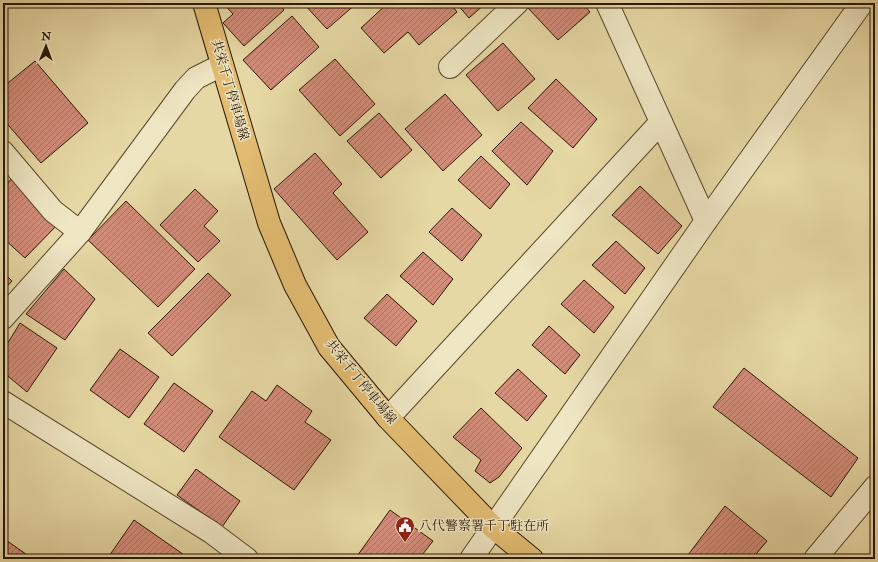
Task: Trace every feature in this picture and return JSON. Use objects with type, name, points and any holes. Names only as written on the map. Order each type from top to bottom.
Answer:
[{"type":"main road","name":"共栄千丁停車場線","points":[[204,3],[269,223],[295,284],[329,346],[388,418],[493,527],[532,559]]},
{"type":"street","points":[[450,67],[517,3]]},
{"type":"street","points":[[607,3],[706,221]]},
{"type":"street","points":[[471,559],[706,221],[862,3]]},
{"type":"street","points":[[3,318],[80,232],[185,90],[196,78],[222,65]]},
{"type":"street","points":[[388,418],[661,122]]},
{"type":"street","points":[[3,152],[53,211],[80,232]]},
{"type":"street","points":[[3,402],[211,532],[247,559]]},
{"type":"street","points":[[815,559],[875,487]]},
{"type":"building","points":[[223,3],[278,3],[284,10],[244,46],[223,23],[233,14]]},
{"type":"building","points":[[303,3],[357,3],[327,29]]},
{"type":"building","points":[[388,3],[450,3],[457,12],[419,45],[408,32],[384,53],[361,28]]},
{"type":"building","points":[[456,3],[486,3],[469,18]]},
{"type":"building","points":[[534,3],[582,3],[590,12],[558,40],[528,8]]},
{"type":"building","points":[[292,16],[319,47],[271,90],[243,60]]},
{"type":"building","points":[[503,43],[535,79],[498,111],[466,75]]},
{"type":"building","points":[[335,59],[375,104],[340,136],[299,90]]},
{"type":"building","points":[[35,61],[88,123],[41,163],[3,119],[3,87]]},
{"type":"building","points":[[556,79],[597,119],[573,148],[528,108]]},
{"type":"building","points":[[445,94],[482,135],[443,171],[405,129]]},
{"type":"building","points":[[379,113],[412,150],[381,178],[347,141]]},
{"type":"building","points":[[521,122],[553,151],[527,185],[492,151]]},
{"type":"building","points":[[315,153],[342,184],[333,193],[368,232],[337,260],[274,189]]},
{"type":"building","points":[[481,156],[510,184],[490,209],[458,180]]},
{"type":"building","points":[[12,178],[59,223],[25,258],[3,238],[3,188]]},
{"type":"building","points":[[640,186],[682,226],[658,254],[612,215]]},
{"type":"building","points":[[195,189],[218,211],[204,226],[220,241],[198,262],[160,225]]},
{"type":"building","points":[[126,201],[195,269],[158,307],[88,240]]},
{"type":"building","points":[[452,208],[482,235],[462,261],[429,232]]},
{"type":"building","points":[[616,241],[645,268],[625,294],[592,265]]},
{"type":"building","points":[[423,252],[453,279],[433,305],[400,276]]},
{"type":"building","points":[[64,269],[95,299],[65,340],[26,314]]},
{"type":"building","points":[[3,272],[12,281],[3,291]]},
{"type":"building","points":[[208,273],[231,295],[172,356],[148,333]]},
{"type":"building","points":[[584,280],[614,307],[594,333],[561,304]]},
{"type":"building","points":[[387,294],[417,321],[396,346],[364,318]]},
{"type":"building","points":[[20,323],[57,348],[27,392],[3,372],[3,351]]},
{"type":"building","points":[[549,326],[580,355],[565,374],[532,345]]},
{"type":"building","points":[[120,349],[159,377],[129,418],[90,390]]},
{"type":"building","points":[[744,368],[858,458],[831,497],[713,407]]},
{"type":"building","points":[[518,369],[547,396],[527,421],[495,393]]},
{"type":"building","points":[[174,383],[213,411],[184,452],[144,424]]},
{"type":"building","points":[[277,385],[312,411],[305,422],[331,440],[294,490],[219,437],[252,391],[266,401]]},
{"type":"building","points":[[481,408],[522,448],[499,477],[490,483],[475,471],[481,460],[453,437]]},
{"type":"building","points":[[196,469],[240,501],[222,527],[177,495]]},
{"type":"building","points":[[725,506],[767,541],[752,559],[685,559]]},
{"type":"building","points":[[390,510],[433,541],[419,559],[355,559]]},
{"type":"building","points":[[134,520],[190,559],[107,559]]},
{"type":"building","points":[[3,538],[33,559],[3,559]]},
{"type":"place","name":"八代警察署千丁駐在所","points":[[405,543]]}]
